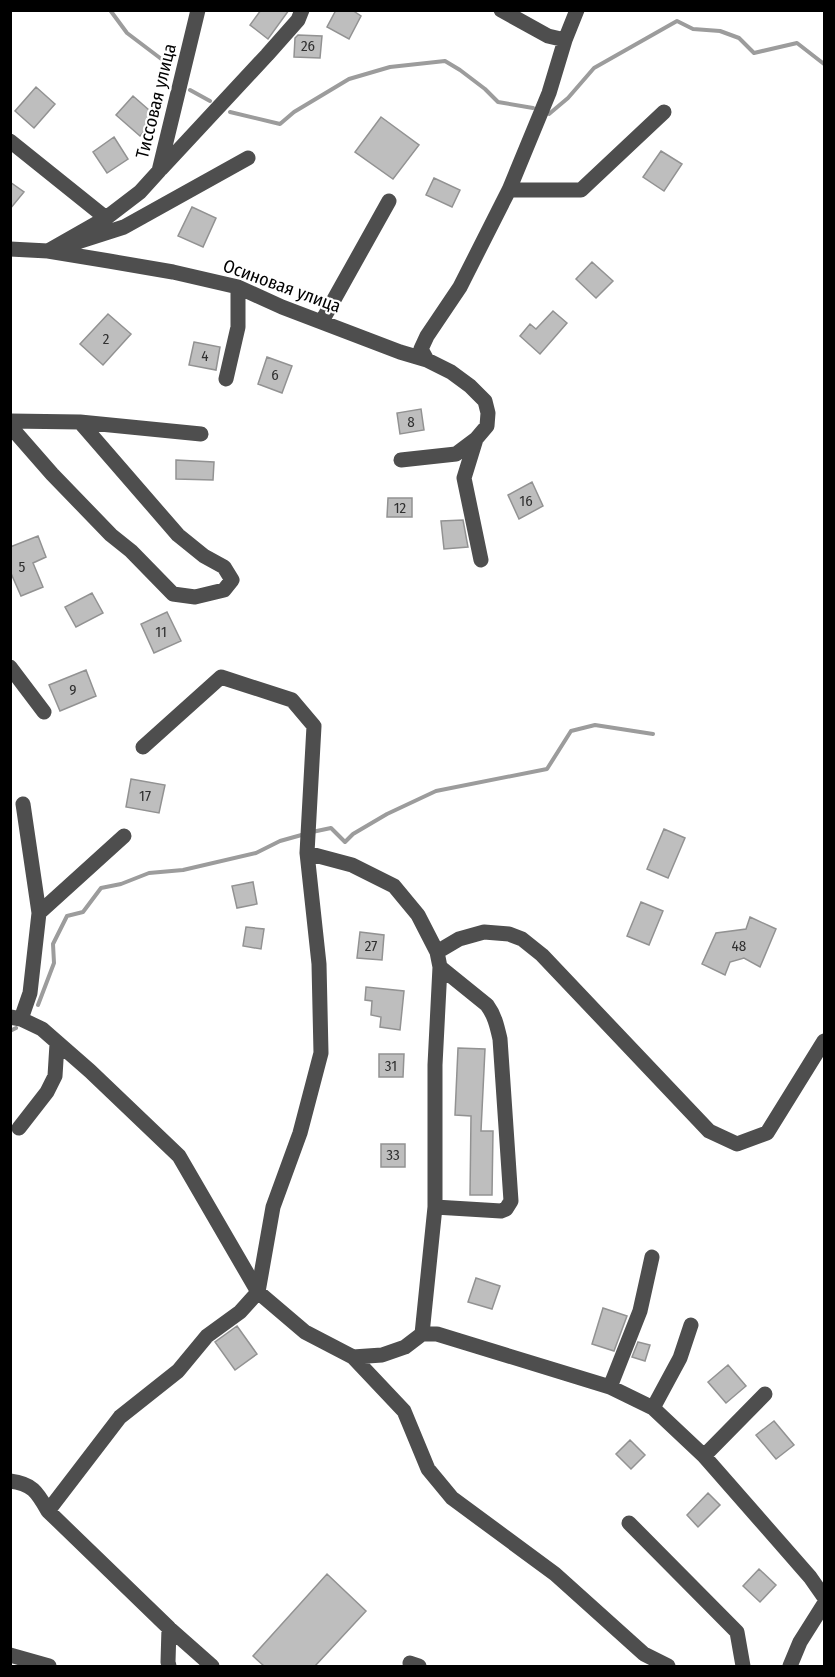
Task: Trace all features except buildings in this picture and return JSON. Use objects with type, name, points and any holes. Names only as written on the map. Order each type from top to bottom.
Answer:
[{"type":"street","name":"Тиссовая улица","points":[[48,251],[106,218],[140,192],[159,171],[198,10]]},
{"type":"street","points":[[159,171],[267,55],[298,20],[302,10]]},
{"type":"street","points":[[501,10],[548,36],[565,40]]},
{"type":"street","points":[[427,360],[421,349],[427,336],[460,287],[509,190],[549,93],[577,10]]},
{"type":"street","points":[[509,190],[581,190],[664,112]]},
{"type":"street","points":[[10,141],[106,218]]},
{"type":"street","points":[[10,249],[48,251],[124,227],[248,158]]},
{"type":"street","points":[[322,321],[389,201]]},
{"type":"street","name":"Осиновая улица","points":[[48,251],[173,272],[238,287],[282,308],[427,360],[451,372],[485,401],[488,413],[487,426],[476,439]]},
{"type":"street","points":[[226,379],[238,327],[238,287]]},
{"type":"street","points":[[10,421],[80,422],[201,434]]},
{"type":"street","points":[[10,426],[52,474],[111,535],[173,594],[195,597],[224,590],[232,580],[224,567],[204,556],[178,535],[80,422]]},
{"type":"street","points":[[401,460],[456,454],[476,439]]},
{"type":"street","points":[[476,439],[464,478],[481,560]]},
{"type":"street","points":[[10,667],[44,712]]},
{"type":"street","points":[[48,1511],[120,1417],[178,1371],[207,1336],[240,1312],[258,1292],[273,1207],[300,1133],[321,1053],[319,964],[308,848],[314,726],[292,700],[221,677],[143,747]]},
{"type":"street","points":[[23,804],[39,914],[30,993],[16,1018],[42,1029],[90,1071],[179,1156],[258,1292],[305,1332],[353,1357],[404,1411],[428,1468],[452,1498],[555,1574],[644,1654],[668,1666]]},
{"type":"street","points":[[39,914],[124,836]]},
{"type":"street","points":[[308,848],[351,865],[394,886],[418,915],[438,960],[487,1005],[497,1024],[500,1039],[511,1201],[506,1209],[501,1211],[435,1207]]},
{"type":"street","points":[[422,1334],[435,1207],[438,960],[459,939],[483,932],[509,934],[522,939],[542,955],[709,1131],[737,1144],[767,1133],[825,1041]]},
{"type":"street","points":[[19,1128],[47,1092],[55,1076],[57,1044]]},
{"type":"street","points":[[610,1387],[640,1311],[652,1257]]},
{"type":"street","points":[[653,1408],[680,1358],[691,1325]]},
{"type":"street","points":[[353,1357],[381,1355],[405,1347],[422,1334],[437,1334],[610,1387],[653,1408],[704,1456],[825,1597]]},
{"type":"street","points":[[704,1456],[765,1394]]},
{"type":"street","points":[[10,1481],[25,1484],[36,1490],[48,1511],[169,1628],[212,1666]]},
{"type":"street","points":[[629,1523],[737,1632],[743,1666]]},
{"type":"street","points":[[790,1666],[801,1642],[825,1604]]},
{"type":"street","points":[[169,1628],[169,1666]]},
{"type":"street","points":[[10,1655],[50,1666]]},
{"type":"waterway","points":[[110,10],[127,33],[164,61]]},
{"type":"waterway","points":[[549,114],[568,98],[594,68],[677,21],[693,29],[720,31],[739,38],[754,53],[797,43],[824,64]]},
{"type":"waterway","points":[[230,112],[280,124],[294,112],[349,79],[390,67],[445,61],[485,89],[498,102],[533,108]]},
{"type":"waterway","points":[[190,90],[210,101]]},
{"type":"waterway","points":[[312,832],[331,828],[345,842],[353,834],[387,814],[436,791],[547,769],[571,731],[595,725],[653,734]]},
{"type":"waterway","points":[[38,1005],[54,963],[53,944],[67,916],[83,912],[101,888],[121,884],[149,873],[183,870],[256,853],[280,841],[305,834]]},
{"type":"waterway","points":[[10,1031],[16,1028]]}]
